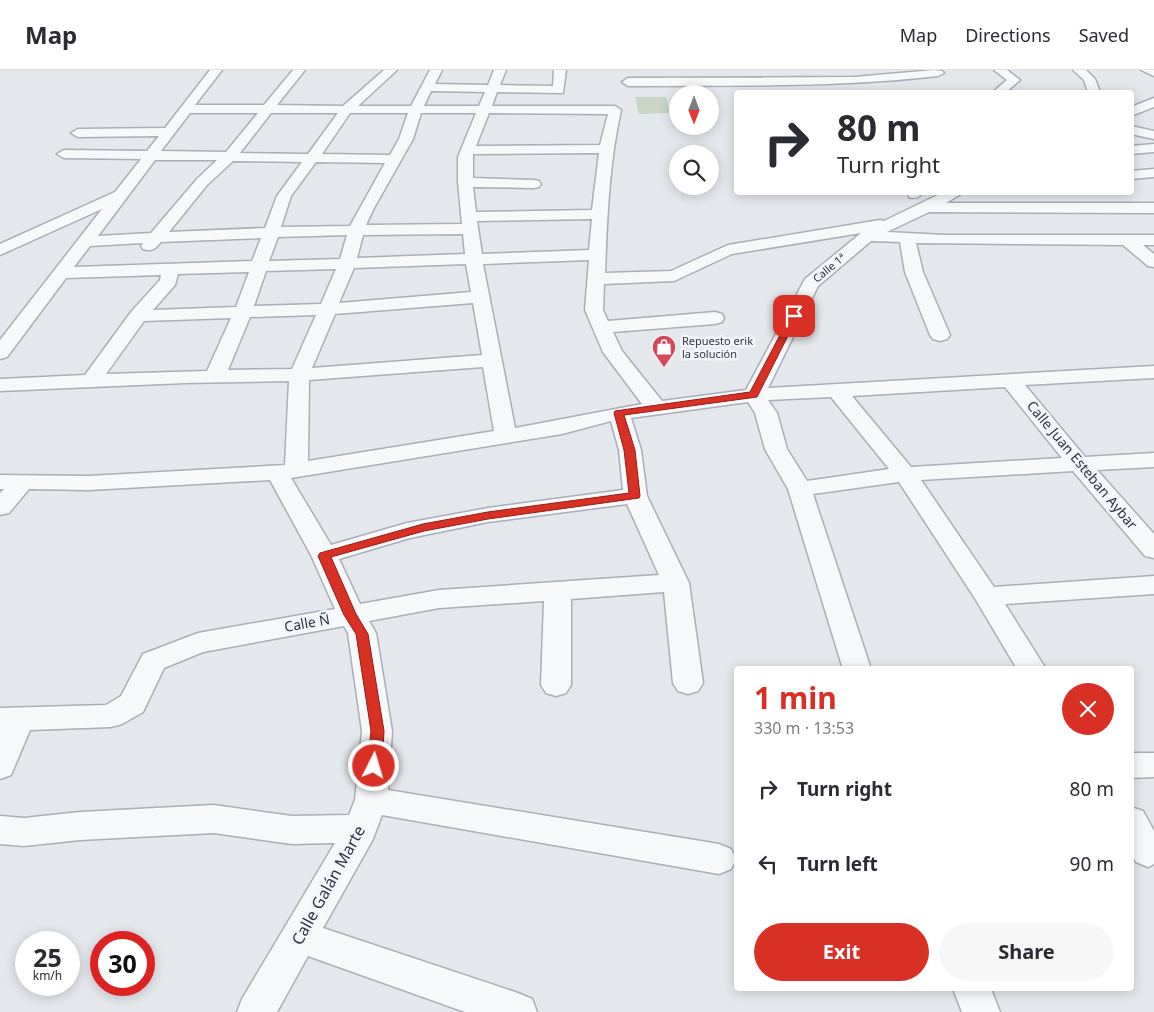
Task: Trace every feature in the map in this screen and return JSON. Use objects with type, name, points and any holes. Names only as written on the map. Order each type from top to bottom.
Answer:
[{"type":"street","points":[[0,353],[216,70]]},
{"type":"street","points":[[148,270],[140,260],[155,238],[202,182],[230,156],[299,70]]},
{"type":"street","points":[[215,376],[243,312],[284,196],[347,109],[391,70]]},
{"type":"street","points":[[286,471],[299,375],[347,264],[356,230],[366,208],[406,139],[416,109],[429,87],[436,70]]},
{"type":"street","points":[[500,70],[482,109],[464,157],[474,259],[506,436]]},
{"type":"street","points":[[429,87],[559,90],[560,70]]},
{"type":"street","points":[[1000,70],[1014,80],[1002,90]]},
{"type":"street","points":[[1079,70],[1089,79],[1093,90]]},
{"type":"street","points":[[1147,70],[1154,73]]},
{"type":"street","points":[[628,82],[811,74],[938,73]]},
{"type":"street","points":[[811,74],[822,90]]},
{"type":"street","points":[[891,74],[906,90]]},
{"type":"street","points":[[1134,111],[1154,102]]},
{"type":"street","points":[[186,109],[615,110],[606,149],[594,310],[613,352],[656,408]]},
{"type":"street","points":[[1134,131],[1154,135]]},
{"type":"street","points":[[78,133],[169,132]]},
{"type":"street","points":[[1134,150],[1154,148]]},
{"type":"street","points":[[467,150],[606,149]]},
{"type":"street","points":[[64,154],[394,159]]},
{"type":"street","points":[[1134,175],[1154,173]]},
{"type":"street","points":[[465,182],[534,184]]},
{"type":"street","points":[[1139,194],[1154,204]]},
{"type":"street","points":[[0,250],[120,195]]},
{"type":"street","points":[[917,195],[932,204],[1154,208]]},
{"type":"street","name":"Calle 1ª","points":[[754,395],[811,282],[867,236],[951,195]]},
{"type":"street","points":[[85,242],[270,232],[356,230],[600,214]]},
{"type":"street","points":[[595,279],[674,276],[728,250],[895,223]]},
{"type":"street","points":[[867,236],[1154,240]]},
{"type":"street","points":[[907,238],[914,272],[940,335]]},
{"type":"street","points":[[1127,240],[1154,262]]},
{"type":"street","points":[[62,273],[598,255]]},
{"type":"street","points":[[90,382],[138,316],[169,282],[170,269]]},
{"type":"street","points":[[138,316],[328,309],[399,305],[481,297]]},
{"type":"street","points":[[602,327],[715,318]]},
{"type":"street","points":[[0,385],[215,376],[299,375],[492,360]]},
{"type":"street","points":[[0,508],[11,482],[88,483],[286,471],[562,427],[619,413],[754,395],[1154,372]]},
{"type":"street","name":"Calle Juan Esteban Aybar","points":[[1010,380],[1079,464],[1154,550]]},
{"type":"street","points":[[837,391],[905,474],[987,596],[1030,666]]},
{"type":"street","points":[[754,395],[766,413],[776,449],[800,488],[857,666]]},
{"type":"street","points":[[619,413],[630,450],[635,496],[676,582],[688,683]]},
{"type":"street","points":[[800,488],[905,474],[1154,460]]},
{"type":"street","name":"Calle Galán Marte","points":[[256,1012],[300,937],[366,815],[378,731],[362,634],[350,615],[286,471]]},
{"type":"street","points":[[324,556],[425,527],[488,516],[635,496]]},
{"type":"street","name":"Calle Ñ","points":[[9,718],[111,716],[132,704],[153,661],[198,643],[439,600],[676,582]]},
{"type":"street","points":[[987,596],[1154,585]]},
{"type":"street","points":[[556,685],[558,591]]},
{"type":"street","points":[[0,766],[9,718]]},
{"type":"street","points":[[1134,766],[1154,764]]},
{"type":"street","points":[[0,830],[24,832],[80,826],[214,819],[292,830],[366,815],[719,858]]},
{"type":"street","points":[[1134,826],[1148,852]]},
{"type":"street","points":[[300,937],[518,1012]]},
{"type":"street","points":[[973,991],[981,1012]]},
{"type":"green space","points":[[635,97],[666,97],[669,113],[639,114]]},
{"type":"place","name":"Repuesto erik la solución","points":[[664,368]]},
{"type":"route","points":[[374,766],[378,731],[362,634],[350,615],[324,556],[407,531],[488,516],[635,496],[630,450],[619,413],[754,395],[794,316]]}]
